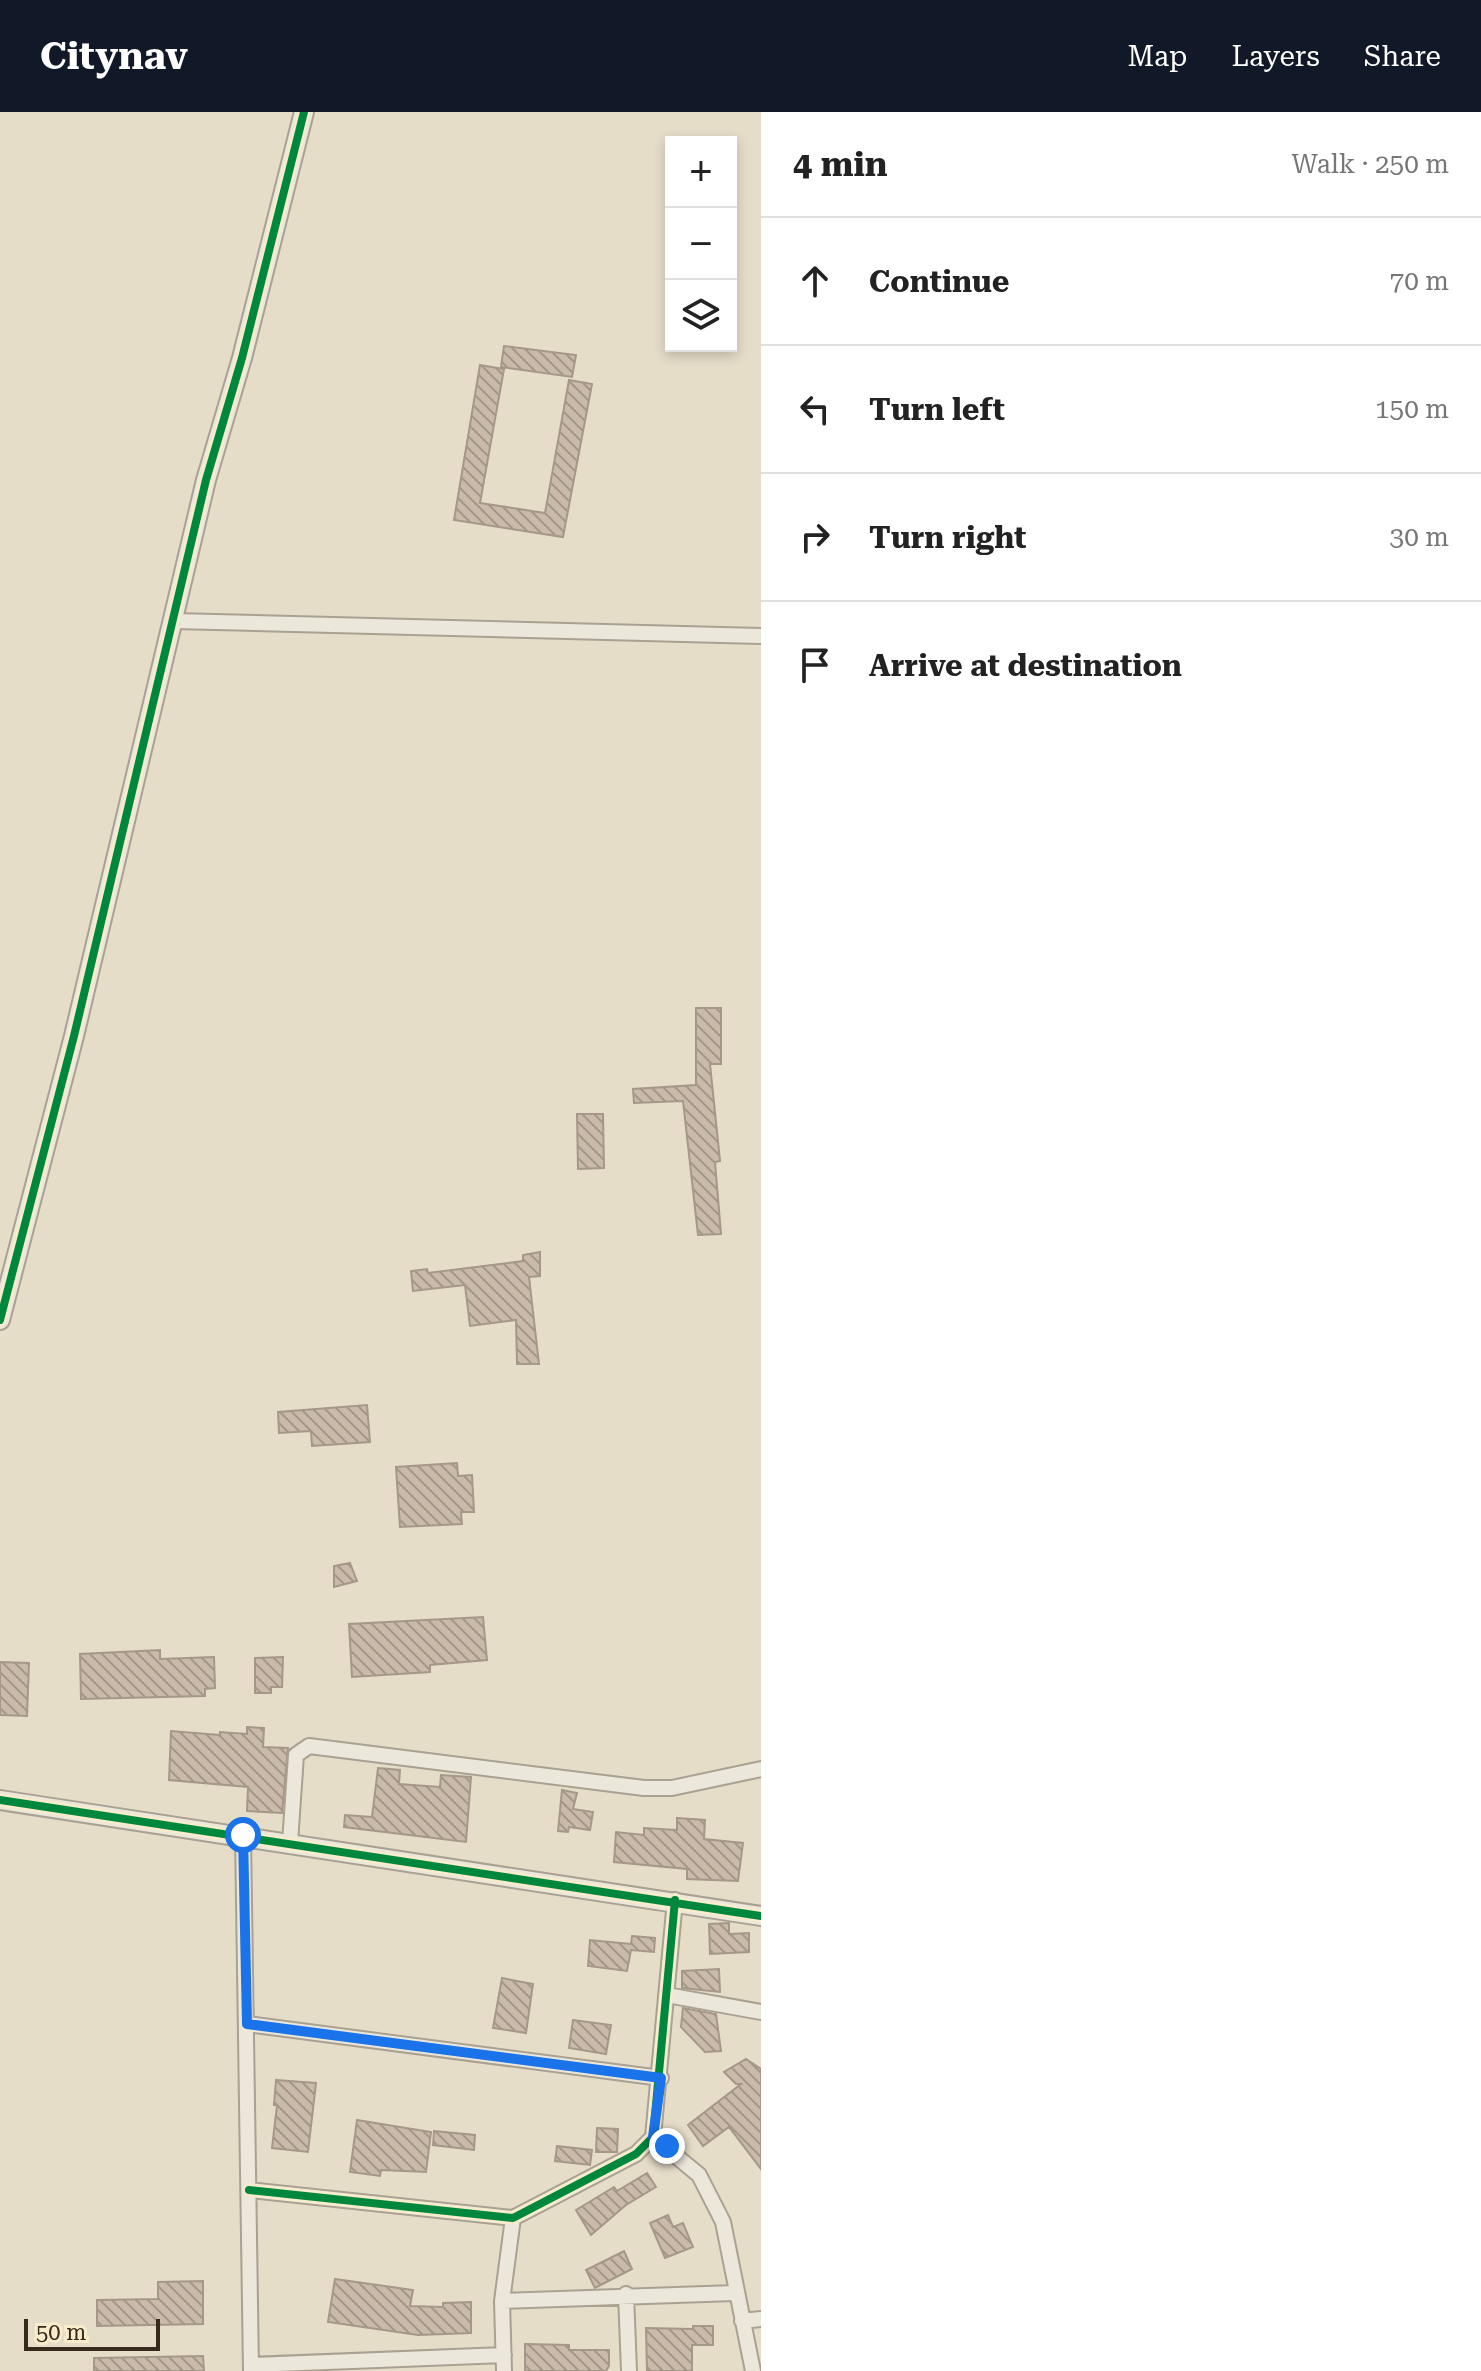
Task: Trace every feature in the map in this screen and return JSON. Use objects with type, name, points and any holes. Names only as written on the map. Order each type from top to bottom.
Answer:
[{"type":"street","points":[[0,1320],[71,1049],[206,480],[242,358],[304,112]]},
{"type":"street","points":[[174,621],[761,636]]},
{"type":"street","points":[[290,1843],[296,1755],[309,1746],[644,1788],[672,1788],[761,1769]]},
{"type":"street","points":[[0,1800],[675,1900],[761,1916]]},
{"type":"street","points":[[243,1835],[251,2368],[391,2366],[504,2355]]},
{"type":"street","points":[[249,2190],[513,2218],[636,2154],[653,2137],[661,2078],[675,1900]]},
{"type":"street","points":[[667,1995],[761,2012]]},
{"type":"street","points":[[247,2024],[661,2078]]},
{"type":"street","points":[[653,2137],[699,2175],[729,2238],[735,2293],[753,2371]]},
{"type":"street","points":[[504,2371],[502,2301],[513,2218]]},
{"type":"street","points":[[502,2301],[626,2294],[735,2293]]},
{"type":"street","points":[[626,2294],[629,2371]]},
{"type":"street","points":[[742,2321],[761,2319]]},
{"type":"building","points":[[504,346],[576,355],[572,377],[501,367]]},
{"type":"building","points":[[480,365],[504,369],[480,503],[545,513],[569,380],[592,384],[563,537],[454,520]]},
{"type":"building","points":[[696,1008],[721,1008],[721,1064],[710,1064],[720,1161],[715,1162],[721,1234],[698,1235],[683,1101],[634,1103],[633,1089],[696,1085]]},
{"type":"building","points":[[577,1114],[603,1114],[604,1168],[578,1169]]},
{"type":"building","points":[[540,1252],[540,1276],[529,1277],[539,1364],[517,1364],[516,1320],[470,1326],[465,1285],[413,1291],[411,1271],[427,1269],[428,1273],[523,1261],[523,1255]]},
{"type":"building","points":[[367,1405],[370,1442],[312,1446],[311,1431],[279,1433],[278,1412]]},
{"type":"building","points":[[457,1463],[458,1476],[472,1475],[474,1512],[461,1512],[462,1524],[400,1527],[396,1467]]},
{"type":"building","points":[[350,1563],[357,1581],[334,1587],[334,1566]]},
{"type":"building","points":[[483,1617],[487,1660],[430,1665],[430,1672],[352,1677],[349,1624]]},
{"type":"building","points":[[160,1650],[160,1659],[214,1657],[215,1688],[205,1689],[205,1696],[81,1699],[80,1654]]},
{"type":"building","points":[[283,1657],[282,1687],[271,1687],[271,1693],[255,1693],[255,1658]]},
{"type":"building","points":[[0,1662],[29,1663],[27,1716],[0,1715]]},
{"type":"building","points":[[247,1727],[264,1728],[263,1747],[288,1748],[282,1813],[247,1811],[248,1787],[169,1780],[171,1731],[247,1734]]},
{"type":"building","points":[[378,1768],[400,1770],[399,1784],[440,1787],[441,1775],[471,1777],[466,1842],[344,1827],[345,1815],[372,1817]]},
{"type":"building","points":[[562,1790],[577,1793],[573,1809],[593,1812],[590,1830],[569,1827],[568,1832],[558,1831]]},
{"type":"building","points":[[677,1818],[705,1820],[704,1839],[743,1843],[738,1881],[687,1879],[687,1869],[614,1862],[616,1832],[644,1835],[644,1828],[677,1830]]},
{"type":"building","points":[[729,1923],[729,1934],[749,1933],[749,1952],[710,1954],[709,1924]]},
{"type":"building","points":[[632,1936],[655,1938],[654,1952],[631,1950],[627,1971],[588,1966],[590,1940],[631,1944]]},
{"type":"building","points":[[719,1969],[720,1992],[682,1988],[682,1971]]},
{"type":"building","points":[[502,1978],[533,1984],[526,2033],[493,2028]]},
{"type":"building","points":[[683,2008],[716,2014],[721,2051],[705,2052],[681,2027]]},
{"type":"building","points":[[573,2020],[611,2025],[606,2054],[569,2048]]},
{"type":"building","points":[[746,2059],[761,2069],[761,2169],[729,2127],[703,2146],[688,2125],[741,2084],[736,2084],[724,2072]]},
{"type":"building","points":[[276,2080],[316,2083],[308,2152],[272,2148],[277,2105],[274,2105]]},
{"type":"building","points":[[357,2120],[431,2132],[426,2172],[381,2170],[380,2176],[350,2172]]},
{"type":"building","points":[[597,2128],[618,2129],[617,2152],[596,2152]]},
{"type":"building","points":[[434,2131],[475,2135],[474,2150],[433,2145]]},
{"type":"building","points":[[557,2146],[592,2150],[590,2165],[555,2161]]},
{"type":"building","points":[[647,2173],[656,2187],[626,2205],[591,2235],[576,2210],[614,2187],[617,2191]]},
{"type":"building","points":[[668,2215],[673,2227],[683,2223],[693,2247],[665,2258],[650,2223]]},
{"type":"building","points":[[624,2251],[632,2269],[595,2288],[586,2270]]},
{"type":"building","points":[[335,2279],[413,2290],[410,2306],[443,2307],[443,2303],[471,2302],[471,2333],[418,2335],[328,2322]]},
{"type":"building","points":[[203,2281],[203,2324],[97,2326],[97,2300],[158,2299],[158,2282]]},
{"type":"building","points":[[693,2326],[713,2326],[713,2345],[692,2345],[692,2371],[647,2371],[646,2328],[693,2329]]},
{"type":"building","points":[[525,2344],[569,2345],[569,2350],[609,2350],[609,2366],[606,2371],[525,2371]]},
{"type":"building","points":[[203,2356],[204,2371],[94,2371],[94,2358]]},
{"type":"cycle path","points":[[0,1320],[74,1036],[206,480],[242,358],[304,112]]},
{"type":"cycle path","points":[[0,1800],[761,1916]]},
{"type":"cycle path","points":[[249,2190],[513,2218],[636,2154],[653,2137],[675,1900]]},
{"type":"route","points":[[243,1835],[247,2024],[661,2078],[653,2137],[667,2146]]}]
